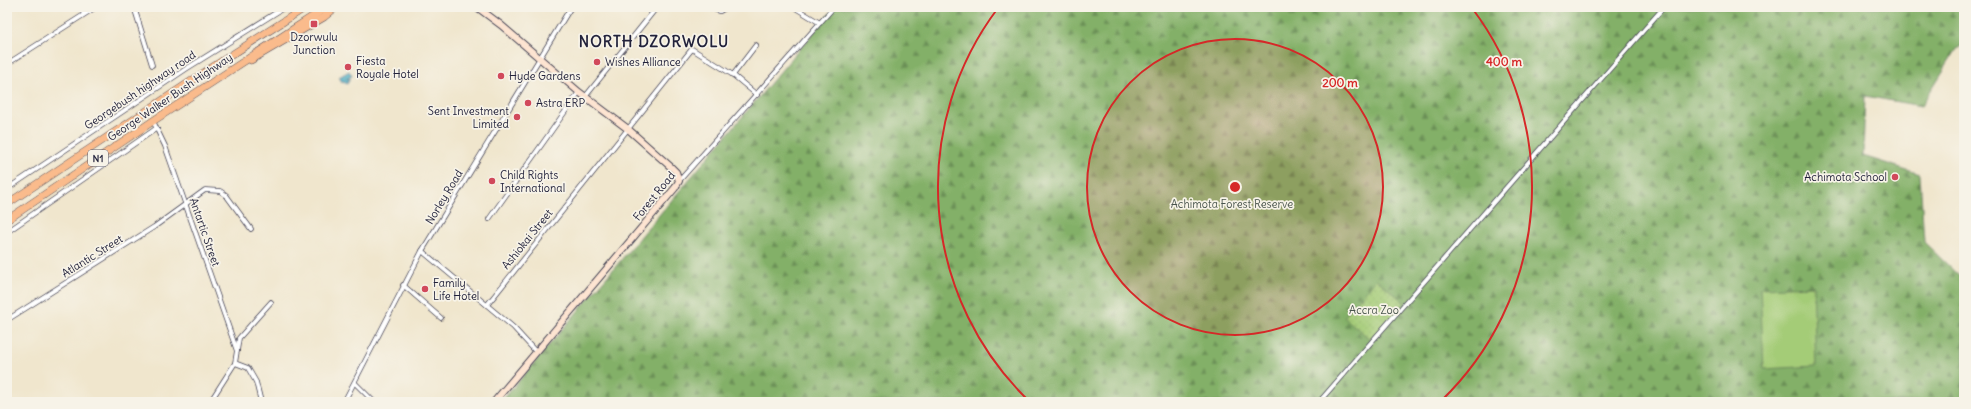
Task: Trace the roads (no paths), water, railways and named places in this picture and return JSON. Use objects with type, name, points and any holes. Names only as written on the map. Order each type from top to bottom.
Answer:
[{"type":"highway","name":"George Walker Bush Highway","points":[[7,204],[205,72],[306,7]]},
{"type":"highway","name":"George Walker Bush Highway","points":[[7,220],[153,121],[327,7]]},
{"type":"highway","points":[[233,68],[262,56],[324,17],[336,7]]},
{"type":"main road","points":[[479,8],[585,97],[628,129],[672,168],[676,172],[679,180]]},
{"type":"main road","name":"Forest Road","points":[[494,402],[676,188],[679,180]]},
{"type":"street","points":[[80,7],[84,14]]},
{"type":"street","points":[[7,64],[96,7]]},
{"type":"street","points":[[134,7],[152,65]]},
{"type":"street","name":"Georgebush highway road","points":[[7,190],[186,69],[285,7]]},
{"type":"street","name":"Norley Road","points":[[344,402],[355,383],[403,285],[422,251],[572,7]]},
{"type":"street","points":[[585,97],[657,7]]},
{"type":"street","points":[[707,7],[720,11],[727,7]]},
{"type":"street","name":"Forest Road","points":[[679,180],[757,95],[834,7]]},
{"type":"street","points":[[1319,402],[1664,7]]},
{"type":"street","points":[[797,9],[820,24]]},
{"type":"street","points":[[756,45],[733,75],[757,95]]},
{"type":"street","name":"Ashiokai Street","points":[[487,305],[692,49],[733,75]]},
{"type":"street","points":[[489,219],[579,92]]},
{"type":"street","name":"Antartic Street","points":[[153,121],[186,205],[237,351]]},
{"type":"street","points":[[7,232],[157,128]]},
{"type":"street","name":"Atlantic Street","points":[[7,320],[186,205],[204,190],[209,189],[220,191],[226,195],[251,229]]},
{"type":"street","points":[[422,251],[512,327],[536,352]]},
{"type":"street","points":[[403,285],[441,318]]},
{"type":"street","points":[[210,402],[235,363],[239,338],[270,302]]},
{"type":"street","points":[[235,363],[248,368],[256,382],[261,402]]},
{"type":"street","points":[[355,383],[374,402]]},
{"type":"water","points":[[349,71],[352,76],[346,79],[350,78],[347,84],[343,82],[345,80],[342,82],[339,77]]},
{"type":"place","name":"Dzorwulu Junction","points":[[314,24]]},
{"type":"place","name":"Wishes Alliance","points":[[597,62]]},
{"type":"place","name":"Fiesta Royale Hotel","points":[[348,67]]},
{"type":"place","name":"Hyde Gardens","points":[[501,76]]},
{"type":"place","name":"Astra ERP","points":[[528,103]]},
{"type":"place","name":"Sent Investment Limited","points":[[517,117]]},
{"type":"place","name":"Achimota School","points":[[1895,177]]},
{"type":"place","name":"Child Rights International","points":[[492,181]]},
{"type":"place","name":"Family Life Hotel","points":[[425,289]]},
{"type":"district","name":"NORTH DZORWOLU","points":[[654,42]]},
{"type":"park label","name":"Achimota Forest Reserve","points":[[1232,204]]},
{"type":"park label","name":"Accra Zoo","points":[[1374,310]]}]
